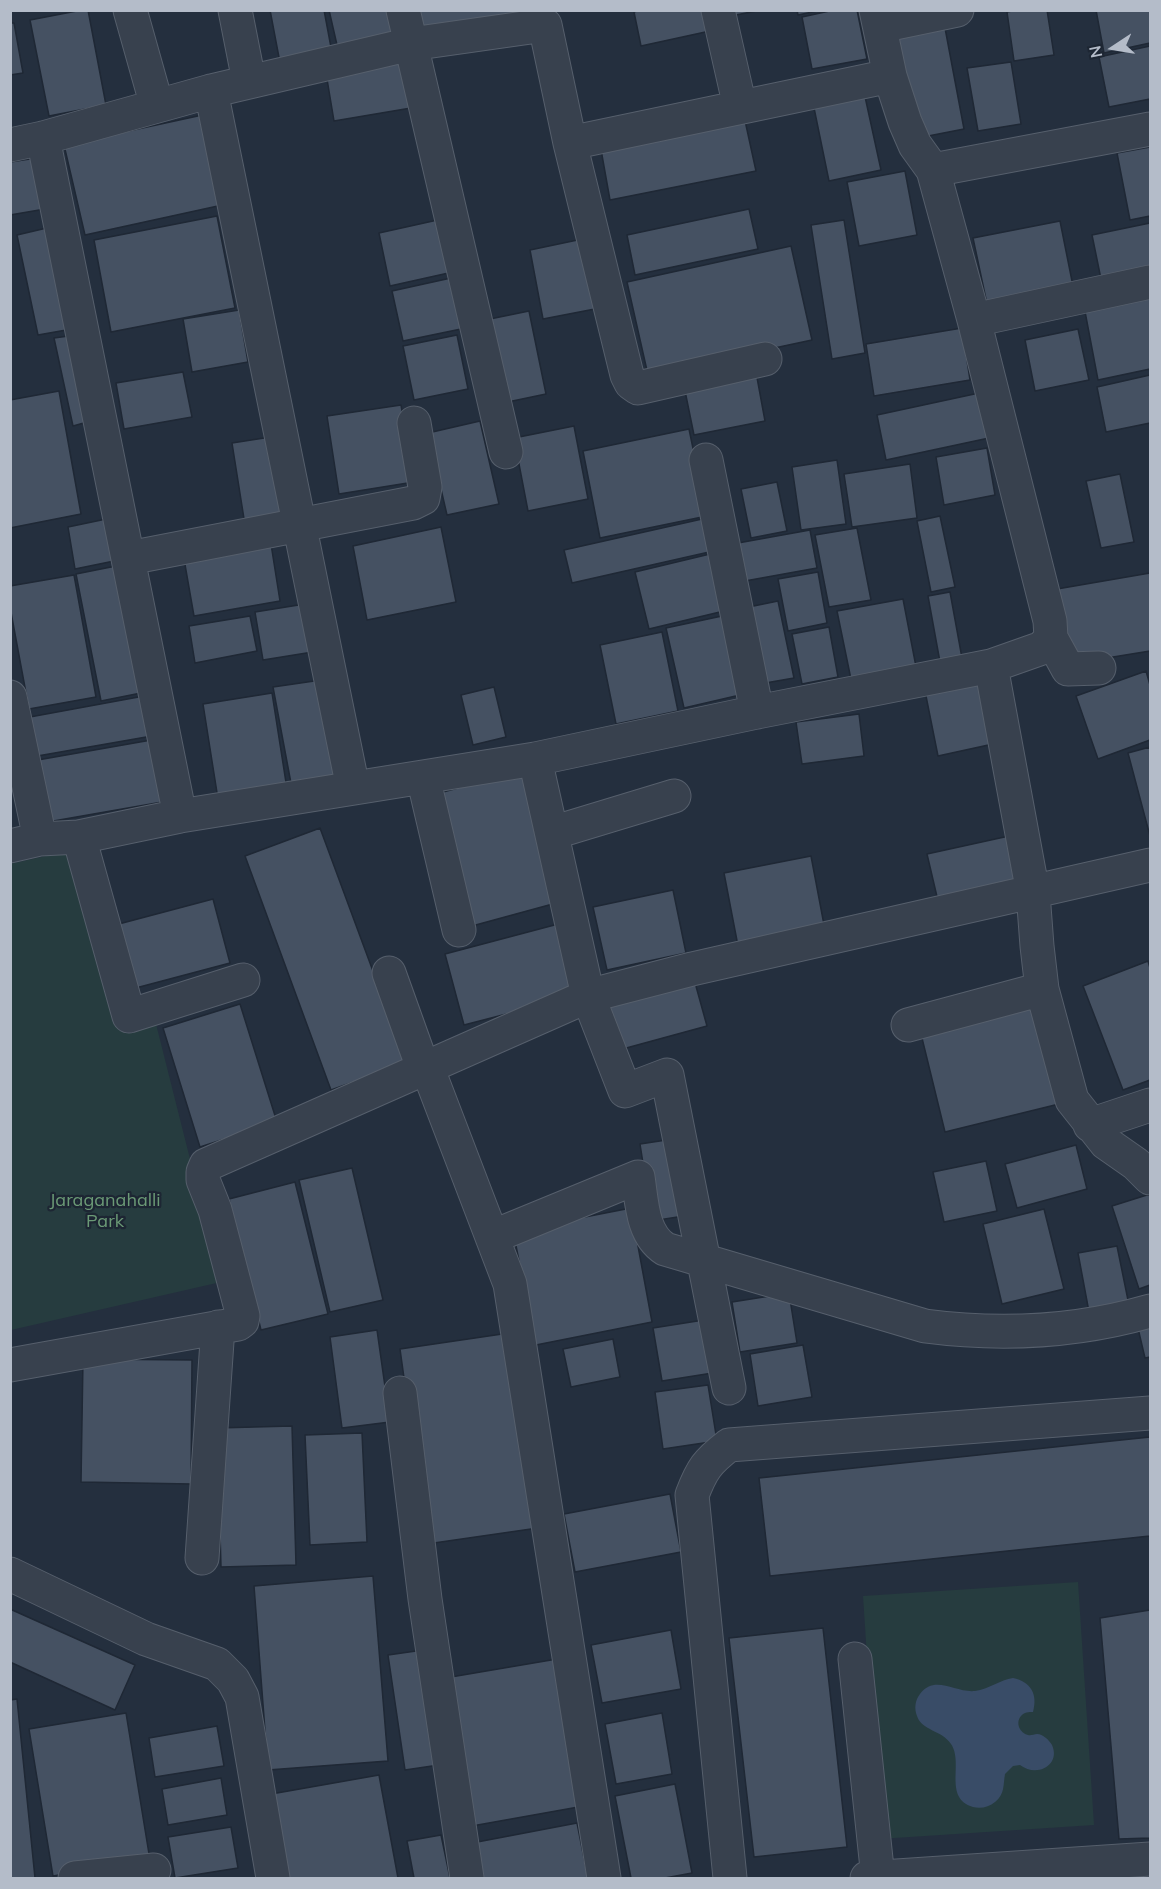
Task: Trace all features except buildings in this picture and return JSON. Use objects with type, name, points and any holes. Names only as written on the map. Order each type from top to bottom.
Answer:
[{"type":"street","points":[[130,10],[157,105]]},
{"type":"street","points":[[235,10],[249,81]]},
{"type":"street","points":[[403,10],[506,452]]},
{"type":"street","points":[[718,10],[740,107]]},
{"type":"street","points":[[957,10],[878,18],[890,76],[910,134],[933,170],[974,320],[1050,621],[1051,638],[1068,669],[1099,668]]},
{"type":"street","points":[[10,145],[249,81],[411,44],[544,18],[570,143],[627,375],[632,383],[638,388],[765,359]]},
{"type":"street","points":[[570,143],[890,76]]},
{"type":"street","points":[[211,91],[353,788]]},
{"type":"street","points":[[933,170],[1150,129]]},
{"type":"street","points":[[43,138],[180,816]]},
{"type":"street","points":[[974,320],[1150,282]]},
{"type":"street","points":[[129,558],[300,523],[413,503],[423,498],[425,487],[414,423]]},
{"type":"street","points":[[706,460],[757,712]]},
{"type":"street","points":[[10,697],[25,843],[79,837],[180,816],[535,759],[992,666],[1042,648],[1051,638]]},
{"type":"street","points":[[992,666],[1033,893],[1042,989],[1072,1100],[1106,1143],[1146,1167]]},
{"type":"street","points":[[535,759],[588,996],[625,1091],[667,1075],[729,1388]]},
{"type":"street","points":[[423,777],[459,930]]},
{"type":"street","points":[[552,833],[674,796]]},
{"type":"street","points":[[79,837],[129,1016],[243,980]]},
{"type":"street","points":[[10,1365],[238,1324],[242,1321],[243,1316],[215,1210],[203,1180],[206,1165],[588,996],[692,969],[1033,893],[1149,873]]},
{"type":"street","points":[[389,973],[510,1284],[604,1878]]},
{"type":"street","points":[[908,1025],[1042,989]]},
{"type":"street","points":[[1090,1125],[1150,1106]]},
{"type":"street","points":[[492,1237],[638,1177],[645,1219],[654,1242],[665,1249],[925,1326],[969,1332],[1011,1331],[1090,1325],[1150,1311]]},
{"type":"street","points":[[201,1558],[218,1327]]},
{"type":"street","points":[[400,1393],[419,1548],[467,1878]]},
{"type":"street","points":[[730,1878],[692,1495],[701,1472],[714,1457],[729,1445],[1150,1413]]},
{"type":"street","points":[[10,1574],[146,1639],[218,1664],[233,1680],[242,1697],[273,1878]]},
{"type":"street","points":[[855,1659],[873,1878],[1150,1859]]},
{"type":"street","points":[[75,1878],[154,1870]]},
{"type":"green space","name":"Jaraganahalli Park","points":[[77,849],[123,1028],[155,1020],[221,1282],[11,1330],[10,864]]},
{"type":"green space","points":[[1078,1582],[1094,1825],[879,1839],[863,1596]]},
{"type":"water","points":[[1013,1678],[1029,1686],[1035,1700],[1033,1712],[1021,1716],[1018,1722],[1019,1727],[1025,1734],[1039,1734],[1048,1739],[1054,1752],[1053,1758],[1050,1764],[1040,1770],[1027,1769],[1020,1765],[1013,1766],[1005,1774],[1003,1789],[998,1799],[988,1806],[973,1807],[964,1802],[956,1788],[956,1761],[951,1744],[943,1736],[923,1725],[917,1716],[916,1702],[920,1694],[932,1685],[975,1691]]}]
